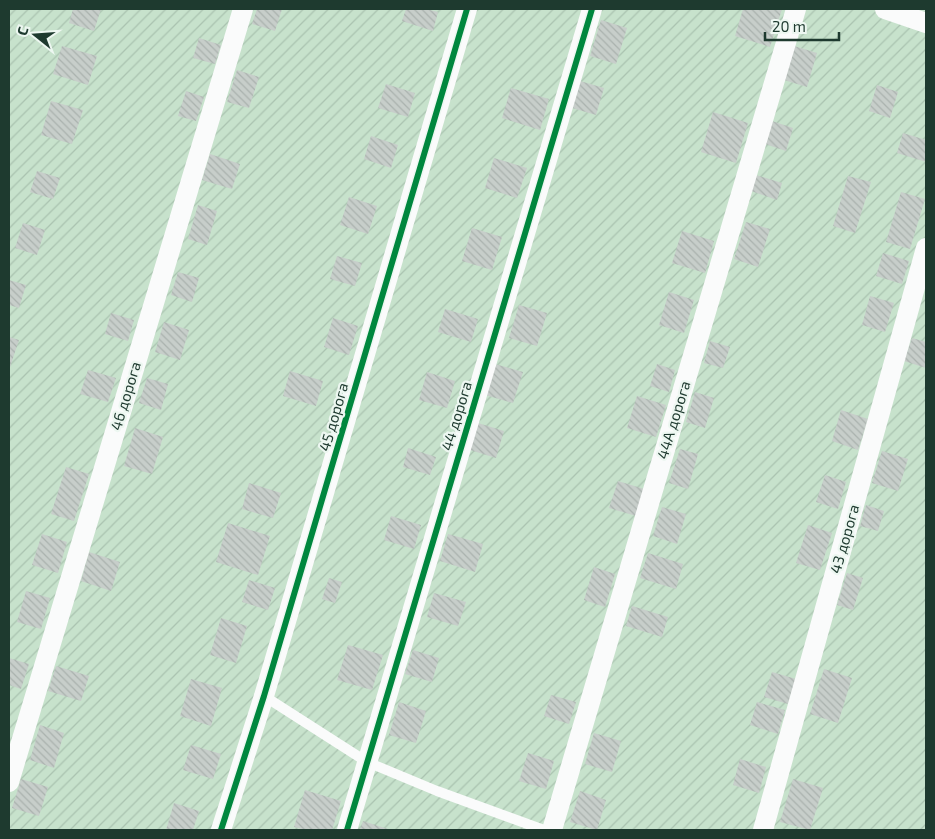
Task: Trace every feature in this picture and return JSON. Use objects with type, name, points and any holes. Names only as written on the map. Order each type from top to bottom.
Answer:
[{"type":"street","name":"46 дорога","points":[[9,782],[243,9]]},
{"type":"street","name":"45 дорога","points":[[221,830],[264,696],[467,9]]},
{"type":"street","name":"44 дорога","points":[[346,830],[592,9]]},
{"type":"street","name":"44А дорога","points":[[552,830],[796,9]]},
{"type":"street","points":[[885,9],[926,23]]},
{"type":"street","name":"43 дорога","points":[[763,830],[926,248]]},
{"type":"lane","points":[[264,696],[367,762],[437,791],[544,830]]},
{"type":"green space","points":[[9,9],[926,9],[926,830],[9,830]]},
{"type":"building","points":[[73,9],[101,9],[94,31],[69,23]]},
{"type":"building","points":[[257,9],[282,9],[275,31],[252,24]]},
{"type":"building","points":[[406,9],[426,9],[438,12],[433,31],[402,21]]},
{"type":"building","points":[[743,9],[782,9],[770,47],[735,36]]},
{"type":"building","points":[[601,20],[627,28],[616,64],[590,56]]},
{"type":"building","points":[[199,38],[221,45],[215,64],[193,58]]},
{"type":"building","points":[[62,46],[97,56],[88,85],[53,74]]},
{"type":"building","points":[[794,46],[817,53],[807,87],[784,80]]},
{"type":"building","points":[[237,70],[259,77],[249,108],[227,102]]},
{"type":"building","points":[[580,81],[604,88],[596,115],[572,108]]},
{"type":"building","points":[[386,84],[415,93],[408,117],[378,108]]},
{"type":"building","points":[[877,85],[898,92],[890,118],[869,111]]},
{"type":"building","points":[[511,88],[549,99],[540,130],[502,118]]},
{"type":"building","points":[[186,91],[204,97],[196,121],[178,116]]},
{"type":"building","points":[[51,101],[83,110],[72,144],[41,135]]},
{"type":"building","points":[[713,112],[748,123],[736,163],[701,152]]},
{"type":"building","points":[[772,121],[793,128],[786,151],[765,144]]},
{"type":"building","points":[[903,133],[926,140],[926,162],[897,153]]},
{"type":"building","points":[[371,136],[398,145],[391,168],[364,159]]},
{"type":"building","points":[[210,154],[240,164],[232,189],[202,180]]},
{"type":"building","points":[[494,158],[527,168],[517,198],[485,188]]},
{"type":"building","points":[[37,171],[60,178],[53,199],[30,192]]},
{"type":"building","points":[[756,175],[782,183],[777,200],[751,191]]},
{"type":"building","points":[[848,176],[871,182],[855,233],[833,226]]},
{"type":"building","points":[[901,192],[925,199],[910,249],[886,242]]},
{"type":"building","points":[[349,197],[377,206],[368,234],[340,225]]},
{"type":"building","points":[[198,205],[217,211],[207,245],[188,239]]},
{"type":"building","points":[[746,222],[770,229],[758,267],[734,259]]},
{"type":"building","points":[[23,223],[45,230],[37,255],[15,248]]},
{"type":"building","points":[[472,228],[502,237],[492,270],[462,261]]},
{"type":"building","points":[[682,231],[714,241],[705,273],[672,263]]},
{"type":"building","points":[[883,253],[909,261],[902,284],[876,276]]},
{"type":"building","points":[[337,256],[362,263],[355,286],[330,279]]},
{"type":"building","points":[[178,272],[199,278],[192,302],[171,295]]},
{"type":"building","points":[[9,280],[26,285],[19,308],[9,305]]},
{"type":"building","points":[[669,292],[694,300],[684,333],[659,325]]},
{"type":"building","points":[[870,296],[894,303],[885,332],[862,325]]},
{"type":"building","points":[[519,305],[547,313],[537,346],[509,338]]},
{"type":"building","points":[[445,309],[478,319],[471,342],[438,332]]},
{"type":"building","points":[[111,313],[134,320],[128,341],[105,334]]},
{"type":"building","points":[[333,318],[358,326],[349,355],[324,347]]},
{"type":"building","points":[[164,322],[189,330],[180,360],[155,352]]},
{"type":"building","points":[[9,337],[19,340],[9,370]]},
{"type":"building","points":[[912,338],[926,342],[926,368],[904,361]]},
{"type":"building","points":[[710,341],[730,347],[723,368],[704,363]]},
{"type":"building","points":[[495,364],[523,372],[513,403],[485,395]]},
{"type":"building","points":[[657,364],[675,370],[669,392],[650,386]]},
{"type":"building","points":[[88,370],[116,378],[108,402],[80,394]]},
{"type":"building","points":[[290,371],[323,381],[316,406],[283,396]]},
{"type":"building","points":[[427,372],[455,381],[447,408],[419,400]]},
{"type":"building","points":[[147,378],[168,384],[161,410],[139,403]]},
{"type":"building","points":[[695,392],[714,398],[705,428],[686,422]]},
{"type":"building","points":[[637,396],[666,405],[656,437],[627,428]]},
{"type":"building","points":[[841,410],[868,419],[858,450],[832,441]]},
{"type":"building","points":[[478,423],[504,431],[496,458],[470,450]]},
{"type":"building","points":[[135,428],[163,437],[152,474],[124,466]]},
{"type":"building","points":[[408,448],[436,457],[430,475],[403,467]]},
{"type":"building","points":[[680,449],[698,454],[688,489],[669,483]]},
{"type":"building","points":[[882,451],[908,459],[898,491],[872,483]]},
{"type":"building","points":[[66,467],[89,474],[74,521],[51,514]]},
{"type":"building","points":[[825,475],[846,482],[838,509],[816,502]]},
{"type":"building","points":[[618,481],[644,489],[636,516],[609,508]]},
{"type":"building","points":[[249,483],[281,493],[273,518],[242,509]]},
{"type":"building","points":[[866,505],[884,511],[878,531],[860,526]]},
{"type":"building","points":[[662,507],[686,514],[677,544],[653,536]]},
{"type":"building","points":[[391,516],[421,525],[414,549],[384,540]]},
{"type":"building","points":[[228,523],[270,536],[258,575],[216,562]]},
{"type":"building","points":[[808,525],[832,533],[820,570],[796,563]]},
{"type":"building","points":[[42,534],[67,542],[58,573],[32,565]]},
{"type":"building","points":[[448,534],[483,544],[475,572],[440,561]]},
{"type":"building","points":[[89,552],[120,562],[111,591],[81,581]]},
{"type":"building","points":[[648,553],[683,564],[676,589],[640,578]]},
{"type":"building","points":[[594,567],[615,574],[605,607],[584,600]]},
{"type":"building","points":[[847,573],[863,578],[853,610],[837,605]]},
{"type":"building","points":[[329,578],[342,582],[335,603],[322,599]]},
{"type":"building","points":[[249,580],[275,588],[268,610],[242,602]]},
{"type":"building","points":[[26,591],[50,598],[41,629],[17,622]]},
{"type":"building","points":[[434,593],[466,602],[458,626],[427,617]]},
{"type":"building","points":[[632,606],[668,617],[662,637],[626,626]]},
{"type":"building","points":[[221,618],[247,626],[236,663],[210,655]]},
{"type":"building","points":[[348,645],[383,655],[372,690],[337,680]]},
{"type":"building","points":[[413,650],[439,658],[432,682],[405,674]]},
{"type":"building","points":[[9,658],[29,664],[21,689],[9,685]]},
{"type":"building","points":[[56,666],[89,676],[81,701],[48,691]]},
{"type":"building","points":[[824,669],[852,678],[838,723],[810,714]]},
{"type":"building","points":[[772,672],[796,679],[788,704],[764,697]]},
{"type":"building","points":[[191,679],[222,688],[211,726],[180,716]]},
{"type":"building","points":[[551,695],[576,702],[569,724],[544,716]]},
{"type":"building","points":[[399,702],[426,711],[416,743],[389,735]]},
{"type":"building","points":[[757,702],[785,710],[778,734],[750,725]]},
{"type":"building","points":[[40,725],[64,733],[54,768],[30,760]]},
{"type":"building","points":[[594,733],[621,741],[612,772],[585,764]]},
{"type":"building","points":[[191,745],[221,754],[213,779],[183,770]]},
{"type":"building","points":[[528,753],[554,761],[546,789],[519,781]]},
{"type":"building","points":[[740,759],[766,767],[759,793],[733,785]]},
{"type":"building","points":[[21,779],[48,787],[39,816],[12,808]]},
{"type":"building","points":[[793,779],[823,788],[810,830],[780,822]]},
{"type":"building","points":[[305,790],[341,801],[332,830],[306,830],[294,827]]},
{"type":"building","points":[[580,791],[606,800],[597,830],[570,822]]},
{"type":"building","points":[[174,803],[199,811],[193,830],[166,830]]},
{"type":"building","points":[[363,821],[391,830],[360,830]]},
{"type":"cycle path","points":[[221,830],[264,696],[467,9]]},
{"type":"cycle path","points":[[347,830],[592,9]]}]
